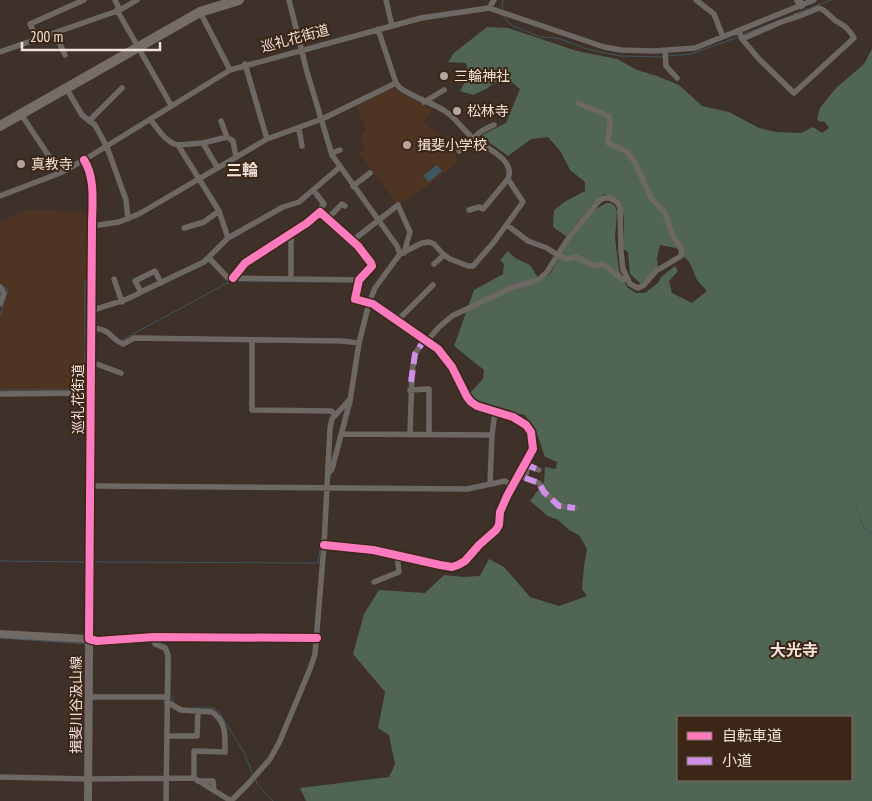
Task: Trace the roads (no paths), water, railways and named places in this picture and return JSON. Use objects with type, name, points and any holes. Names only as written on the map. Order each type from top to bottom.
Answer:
[{"type":"highway","points":[[0,126],[200,12],[221,2],[239,0]]},
{"type":"street","points":[[37,39],[30,24],[84,0]]},
{"type":"street","points":[[115,0],[138,47],[171,105]]},
{"type":"street","points":[[0,52],[119,10],[137,0]]},
{"type":"street","points":[[289,0],[332,154],[402,253]]},
{"type":"street","points":[[386,0],[392,26]]},
{"type":"street","points":[[494,0],[489,8],[604,47],[621,50],[665,51],[695,48],[793,9],[800,3],[814,0]]},
{"type":"street","points":[[696,0],[714,14],[723,37]]},
{"type":"street","name":"巡礼花街道","points":[[89,639],[92,226],[91,179],[88,166],[84,160],[171,105],[230,70],[245,64],[421,18],[489,8]]},
{"type":"street","points":[[739,31],[742,39],[759,59],[790,91],[796,92],[854,38],[843,23],[837,22],[819,8],[742,39]]},
{"type":"street","points":[[793,9],[797,17]]},
{"type":"street","points":[[200,12],[230,70]]},
{"type":"street","points":[[378,29],[396,83],[406,93],[446,111],[473,138],[498,154],[506,162],[510,175],[508,179],[483,209],[479,207],[469,210]]},
{"type":"street","points":[[55,33],[65,55]]},
{"type":"street","points":[[665,51],[666,66],[677,78]]},
{"type":"street","points":[[245,64],[267,139]]},
{"type":"street","points":[[92,226],[128,219],[139,214],[199,177],[267,139],[322,119],[396,83]]},
{"type":"street","points":[[66,88],[82,114],[95,125],[107,147],[126,200],[128,219]]},
{"type":"street","points":[[89,121],[122,88]]},
{"type":"street","points":[[424,102],[444,90]]},
{"type":"street","points":[[410,435],[410,390],[415,354],[426,340],[452,316],[511,288],[538,280],[547,272],[569,237],[599,201],[604,198],[610,198],[620,207],[623,269],[628,280],[634,286],[638,288],[644,285],[656,271],[681,256],[682,249],[672,234],[665,213],[652,199],[631,156],[623,149],[608,142],[609,116],[578,104]]},
{"type":"street","points":[[22,114],[60,173]]},
{"type":"street","points":[[150,119],[175,145],[203,143],[227,137]]},
{"type":"street","points":[[221,121],[227,137],[233,141],[236,157]]},
{"type":"street","points":[[459,151],[470,145],[473,138],[481,130],[494,125]]},
{"type":"street","points":[[299,128],[302,146]]},
{"type":"street","points":[[203,143],[217,168]]},
{"type":"street","points":[[178,145],[219,210],[228,238]]},
{"type":"street","points":[[332,154],[340,150]]},
{"type":"street","points":[[1,194],[60,173],[84,160]]},
{"type":"street","points":[[91,312],[102,306],[132,298],[204,262],[228,238],[283,207],[299,202],[340,167]]},
{"type":"street","points":[[353,186],[370,173]]},
{"type":"street","points":[[402,253],[422,243],[430,242],[444,255],[468,266],[473,266],[479,261],[523,202],[508,179]]},
{"type":"street","points":[[233,278],[245,263],[307,223],[324,204],[314,191]]},
{"type":"street","points":[[328,219],[342,204],[345,206]]},
{"type":"street","points":[[328,474],[332,469],[342,434],[359,343],[369,302],[375,288],[402,253],[410,232],[398,205],[352,241]]},
{"type":"street","points":[[184,228],[204,222],[219,210]]},
{"type":"street","points":[[317,212],[320,212],[358,246],[372,266],[359,280],[356,299],[369,302],[426,340],[446,357],[471,402],[526,425],[531,432],[533,449],[522,477],[513,486],[500,512],[499,525],[496,530],[465,561],[452,566],[373,550],[324,545]]},
{"type":"street","points":[[507,225],[528,241],[567,258],[576,257],[594,266],[603,264],[622,279],[628,280]]},
{"type":"street","points":[[289,235],[291,238],[291,279]]},
{"type":"street","points":[[434,264],[444,255]]},
{"type":"street","points":[[208,258],[228,278],[359,280]]},
{"type":"street","points":[[141,292],[135,281],[155,271],[161,283]]},
{"type":"street","points":[[114,279],[122,302]]},
{"type":"street","points":[[398,320],[433,285]]},
{"type":"street","points":[[0,287],[4,293],[0,304]]},
{"type":"street","points":[[413,303],[420,309]]},
{"type":"street","points":[[91,328],[102,328],[109,332],[120,344],[134,338],[342,341],[359,343]]},
{"type":"street","points":[[252,340],[252,410],[331,412],[335,414]]},
{"type":"street","points":[[91,362],[121,373]]},
{"type":"street","points":[[410,390],[429,389],[429,435]]},
{"type":"street","points":[[0,394],[91,393]]},
{"type":"street","points":[[0,777],[196,780],[231,801],[266,765],[279,743],[315,654],[332,419],[350,399]]},
{"type":"street","points":[[490,483],[495,412]]},
{"type":"street","points":[[342,434],[492,435]]},
{"type":"street","points":[[527,465],[539,470]]},
{"type":"street","points":[[522,477],[539,483],[544,492],[559,506],[575,508]]},
{"type":"street","points":[[90,486],[467,489],[505,481],[513,486]]},
{"type":"street","points":[[374,582],[399,572],[397,556]]},
{"type":"street","name":"揖斐川谷汲山線","points":[[0,634],[89,639],[88,801]]},
{"type":"street","points":[[89,639],[97,641],[154,637],[317,638]]},
{"type":"street","points":[[154,637],[155,644],[165,648],[168,655],[166,801]]},
{"type":"street","points":[[88,697],[167,700],[181,710],[212,712],[222,722],[225,730],[225,752],[194,751],[196,780]]},
{"type":"street","points":[[167,736],[197,736],[198,711]]},
{"type":"water","points":[[437,165],[442,171],[429,182],[423,176]]},
{"type":"waterway","points":[[502,9],[503,0]]},
{"type":"waterway","points":[[797,13],[831,0]]},
{"type":"waterway","points":[[502,15],[511,25],[540,37],[557,38],[587,49],[620,56],[663,57]]},
{"type":"waterway","points":[[783,19],[793,15]]},
{"type":"waterway","points":[[744,34],[770,24]]},
{"type":"waterway","points":[[667,56],[691,54],[738,37]]},
{"type":"waterway","points":[[0,390],[75,390],[83,387],[85,383],[85,282],[87,278]]},
{"type":"waterway","points":[[122,340],[231,281]]},
{"type":"waterway","points":[[236,281],[320,282]]},
{"type":"waterway","points":[[0,315],[8,290],[3,286]]},
{"type":"waterway","points":[[856,507],[864,528],[872,534]]},
{"type":"waterway","points":[[94,562],[318,563],[321,542]]},
{"type":"waterway","points":[[328,543],[364,546]]},
{"type":"waterway","points":[[0,561],[87,562]]},
{"type":"waterway","points":[[0,638],[87,644]]},
{"type":"waterway","points":[[103,643],[152,641]]},
{"type":"waterway","points":[[158,642],[167,646],[170,653]]},
{"type":"waterway","points":[[171,657],[170,695],[174,702]]},
{"type":"waterway","points":[[193,708],[213,708],[219,712],[245,754],[253,775]]},
{"type":"waterway","points":[[255,778],[257,784],[273,801]]},
{"type":"place","name":"三輪神社","points":[[444,76]]},
{"type":"place","name":"松林寺","points":[[457,111]]},
{"type":"place","name":"揖斐小学校","points":[[407,145]]},
{"type":"place","name":"真教寺","points":[[21,164]]},
{"type":"district","name":"三輪","points":[[242,170]]},
{"type":"district","name":"大光寺","points":[[794,650]]}]
